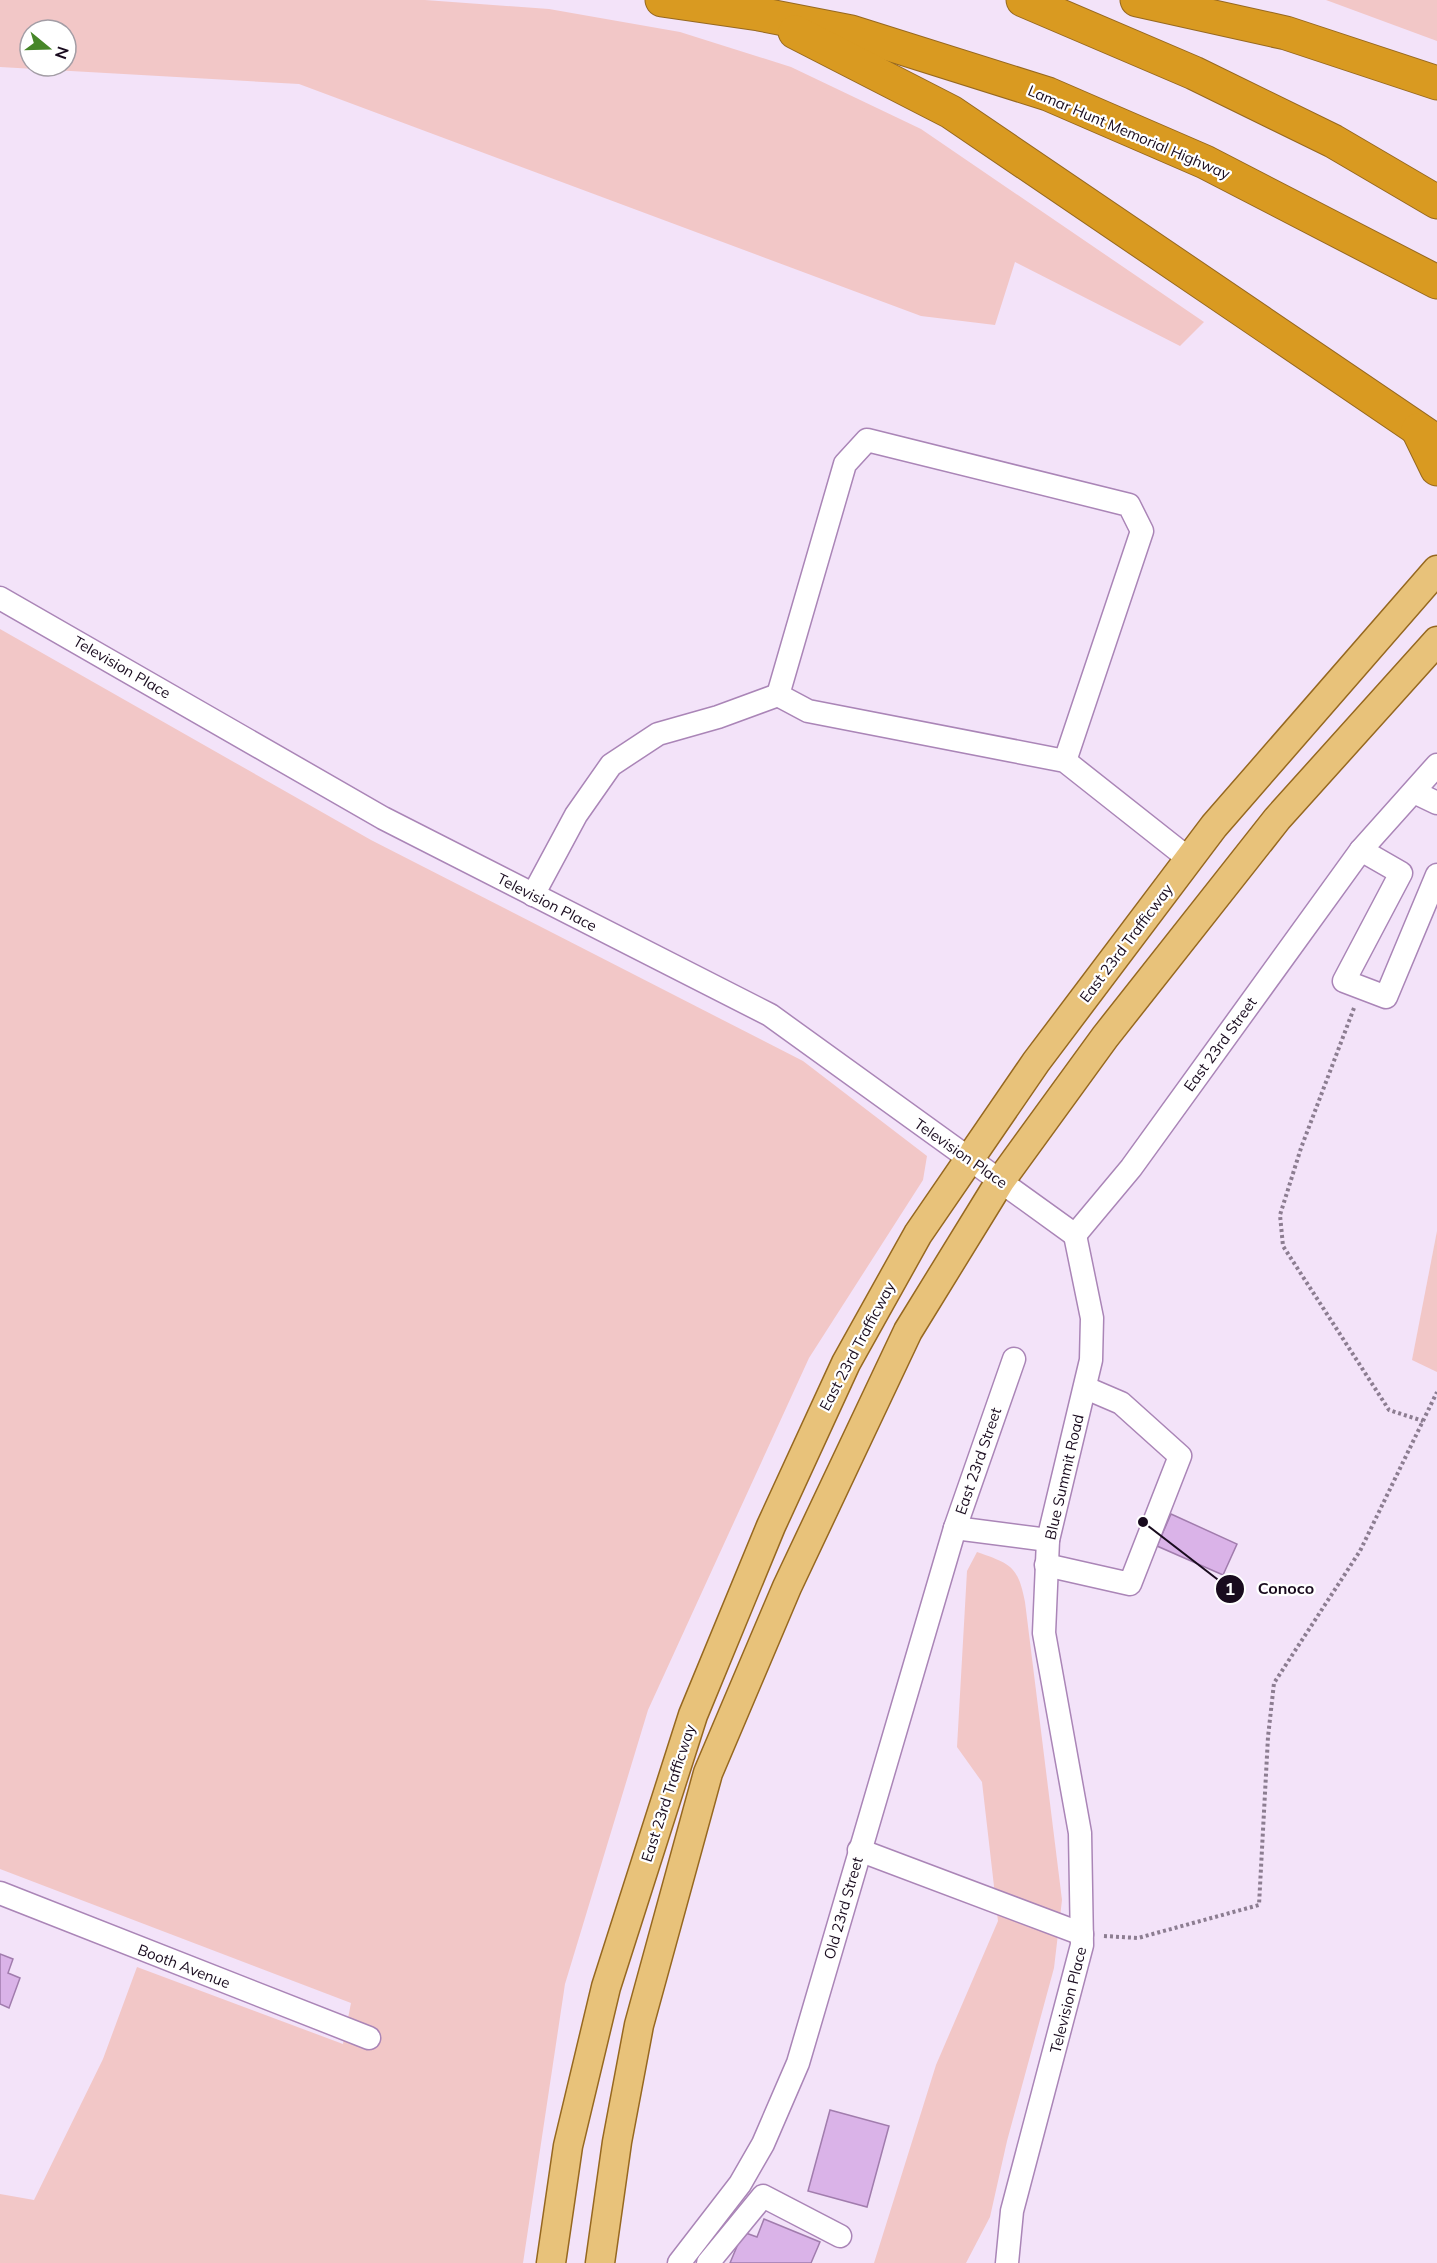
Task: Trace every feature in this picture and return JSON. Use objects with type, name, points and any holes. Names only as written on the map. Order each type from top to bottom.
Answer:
[{"type":"highway","name":"Lamar Hunt Memorial Highway","points":[[662,0],[759,14],[851,32],[1048,94],[1205,162],[1437,282]]},
{"type":"highway","points":[[1023,0],[1194,73],[1334,141],[1437,202]]},
{"type":"highway","points":[[1137,0],[1286,33],[1437,83]]},
{"type":"highway","points":[[759,14],[951,112],[1428,436],[1437,469]]},
{"type":"main road","name":"East 23rd Trafficway","points":[[551,2263],[568,2146],[606,1987],[693,1714],[771,1526],[846,1363],[918,1234],[1036,1062],[1214,826],[1437,570]]},
{"type":"main road","points":[[600,2263],[617,2142],[639,2025],[708,1773],[787,1587],[908,1331],[1001,1180],[1105,1037],[1276,819],[1437,641]]},
{"type":"street","points":[[778,695],[845,464],[867,440],[1129,505],[1142,531],[1065,761]]},
{"type":"street","name":"Television Place","points":[[0,598],[383,818],[770,1015],[1075,1235]]},
{"type":"street","points":[[533,895],[576,816],[611,765],[658,734],[718,717],[778,695],[808,711],[1065,761],[1189,859]]},
{"type":"street","name":"East 23rd Street","points":[[1075,1235],[1131,1168],[1361,850],[1437,765]]},
{"type":"street","points":[[1414,792],[1437,802]]},
{"type":"street","points":[[1361,850],[1401,873],[1344,981],[1386,997],[1437,875]]},
{"type":"street","name":"Blue Summit Road","points":[[1075,1235],[1092,1318],[1091,1360],[1048,1540],[1044,1633],[1080,1833],[1082,1934]]},
{"type":"street","name":"East 23rd Street","points":[[955,1528],[1014,1359]]},
{"type":"street","points":[[1046,1565],[1130,1584],[1180,1456],[1121,1403],[1086,1388]]},
{"type":"street","points":[[955,1528],[1048,1540]]},
{"type":"street","name":"Old 23rd Street","points":[[679,2263],[740,2184],[782,2104],[812,2016],[955,1528]]},
{"type":"street","name":"Television Place","points":[[859,1850],[1082,1934],[1082,1945],[1064,2020],[1012,2211],[1006,2263]]},
{"type":"street","name":"Booth Avenue","points":[[0,1893],[369,2038]]},
{"type":"street","points":[[708,2263],[763,2196],[840,2236]]},
{"type":"path","points":[[1362,988],[1301,1148],[1280,1215],[1283,1246],[1389,1410],[1423,1421]]},
{"type":"path","points":[[1082,1934],[1138,1938],[1258,1905],[1268,1737],[1274,1683],[1360,1551],[1437,1392]]},
{"type":"shaded area","points":[[0,0],[425,0],[549,9],[680,32],[791,67],[921,129],[1204,322],[1180,346],[1015,262],[995,325],[921,316],[299,84],[78,71],[78,18],[18,18],[18,68],[0,67]]},
{"type":"shaded area","points":[[1326,0],[1437,0],[1437,41]]},
{"type":"shaded area","points":[[0,629],[371,840],[803,1061],[927,1156],[923,1180],[809,1358],[648,1710],[565,1984],[523,2263],[0,2263],[0,2194],[34,2200],[103,2059],[137,1967],[343,2044],[351,2003],[0,1869]]},
{"type":"shaded area","points":[[1437,1231],[1437,1372],[1412,1360]]},
{"type":"shaded area","points":[[977,1552],[1011,1568],[1019,1581],[1025,1602],[1062,1900],[1054,1968],[1007,2141],[990,2217],[966,2263],[874,2263],[936,2065],[998,1921],[982,1782],[957,1747],[967,1571]]},
{"type":"building","points":[[1171,1514],[1237,1544],[1223,1575],[1157,1546]]},
{"type":"building","points":[[0,1954],[13,1959],[8,1973],[20,1978],[9,2008],[0,2004]]},
{"type":"building","points":[[830,2110],[889,2126],[867,2207],[808,2191]]},
{"type":"building","points":[[764,2219],[820,2242],[811,2263],[730,2263],[743,2232],[757,2237]]},
{"type":"place","name":"Conoco","points":[[1143,1522]]}]
